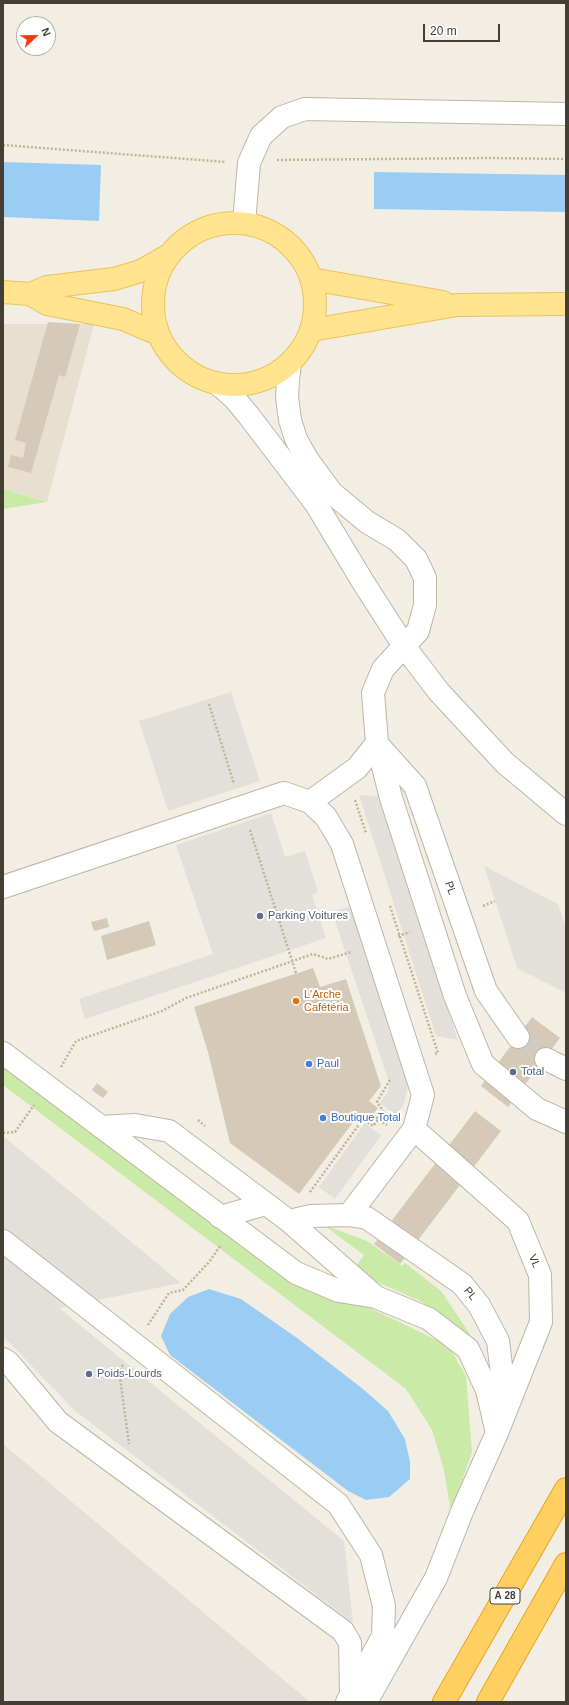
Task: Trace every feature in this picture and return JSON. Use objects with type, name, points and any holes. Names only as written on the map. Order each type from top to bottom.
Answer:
[{"type":"highway","name":"A 28","points":[[444,1702],[566,1489]]},
{"type":"highway","points":[[488,1702],[566,1564]]},
{"type":"main road","points":[[30,294],[47,287],[114,279],[141,271],[169,255],[190,236],[196,233],[216,225],[244,223],[266,229],[286,241],[301,258],[311,278],[316,304],[312,330],[303,348],[290,364],[275,376],[256,383],[238,386],[218,384],[199,378],[182,367],[168,352],[158,334],[153,313],[154,293],[159,272],[169,255]]},
{"type":"main road","points":[[311,278],[458,305]]},
{"type":"main road","points":[[3,292],[30,294],[47,304],[123,319],[158,334]]},
{"type":"main road","points":[[312,330],[458,305],[566,304]]},
{"type":"street","points":[[244,223],[249,163],[261,136],[282,117],[305,109],[566,114]]},
{"type":"street","points":[[290,364],[287,397],[290,420],[296,439],[307,459],[332,493],[367,522],[397,540],[416,558],[425,578],[425,605],[418,631],[383,669],[372,693],[377,743],[391,798],[455,996],[482,1064],[537,1109],[566,1122]]},
{"type":"street","points":[[218,384],[249,416],[316,504],[404,646],[439,692],[506,763],[566,814]]},
{"type":"street","points":[[310,802],[357,768],[377,743]]},
{"type":"street","name":"PL","points":[[377,743],[416,786],[486,991],[518,1037]]},
{"type":"street","points":[[3,887],[284,793],[310,802],[326,817],[342,844],[414,1062],[423,1095],[414,1129],[349,1215]]},
{"type":"street","points":[[3,1054],[296,1273],[339,1291],[376,1297],[429,1319],[468,1350],[487,1390],[497,1433]]},
{"type":"street","points":[[546,1059],[566,1069]]},
{"type":"street","points":[[101,1127],[135,1125],[169,1131],[289,1222],[376,1297]]},
{"type":"street","name":"VL","points":[[355,1699],[436,1578],[463,1509],[497,1433],[541,1322],[540,1275],[518,1221],[414,1129]]},
{"type":"street","points":[[220,1217],[266,1204]]},
{"type":"street","name":"PL","points":[[289,1222],[311,1216],[349,1215],[367,1218],[462,1284],[478,1305],[498,1341],[502,1374],[497,1433]]},
{"type":"street","points":[[3,1241],[338,1504],[371,1555],[384,1606],[383,1636],[355,1699]]},
{"type":"street","points":[[3,1358],[9,1363],[58,1422],[343,1631],[350,1643],[355,1699]]},
{"type":"path","points":[[3,145],[249,163],[284,160],[490,158],[566,159]]},
{"type":"path","points":[[209,704],[296,973]]},
{"type":"path","points":[[353,795],[368,839]]},
{"type":"path","points":[[459,914],[495,901]]},
{"type":"path","points":[[289,1222],[363,1119],[373,1126],[384,1112],[377,1102],[391,1079],[389,1071],[438,1053],[390,906]]},
{"type":"path","points":[[3,1134],[15,1132],[48,1087],[76,1041],[162,1011],[186,998],[292,960],[313,954],[328,959],[432,924]]},
{"type":"path","points":[[130,1451],[119,1370],[169,1293],[183,1290],[209,1262],[221,1244]]},
{"type":"shaded area","points":[[3,324],[94,324],[47,502],[3,489]]},
{"type":"shaded area","points":[[231,692],[260,781],[168,811],[139,721]]},
{"type":"shaded area","points":[[359,795],[378,796],[458,1040],[436,1036]]},
{"type":"shaded area","name":"Parking Voitures","points":[[271,813],[285,857],[305,851],[318,892],[312,895],[326,938],[85,1019],[79,999],[213,954],[176,845]]},
{"type":"shaded area","points":[[484,866],[558,904],[566,928],[566,993],[517,968]]},
{"type":"shaded area","points":[[351,906],[402,1061],[408,1085],[404,1104],[396,1115],[380,1103],[388,1092],[389,1082],[332,912]]},
{"type":"shaded area","points":[[365,1123],[381,1135],[335,1199],[319,1187]]},
{"type":"shaded area","name":"Poids-Lourds","points":[[3,1136],[181,1283],[59,1308],[344,1541],[353,1623],[74,1410],[3,1336]]},
{"type":"shaded area","points":[[3,1444],[310,1702],[3,1702]]},
{"type":"green space","points":[[3,489],[47,502],[3,509]]},
{"type":"green space","points":[[3,1065],[305,1290],[366,1306],[449,1346],[466,1376],[472,1452],[451,1513],[444,1470],[432,1430],[406,1389],[3,1085]]},
{"type":"green space","points":[[322,1224],[367,1241],[402,1266],[405,1263],[441,1291],[476,1343],[420,1301],[366,1277],[355,1268],[364,1255]]},
{"type":"water","points":[[3,162],[101,165],[99,221],[3,217]]},
{"type":"water","points":[[374,172],[566,175],[566,212],[374,209]]},
{"type":"water","points":[[209,1289],[241,1299],[297,1338],[363,1389],[388,1411],[405,1439],[410,1462],[410,1479],[389,1497],[366,1500],[348,1491],[170,1355],[161,1336],[170,1314],[188,1297]]},
{"type":"building","points":[[48,322],[80,324],[65,377],[59,375],[31,473],[8,467],[11,455],[23,458],[26,443],[15,440]]},
{"type":"building","points":[[107,918],[109,927],[94,931],[91,922]]},
{"type":"building","points":[[149,921],[156,945],[107,960],[101,936]]},
{"type":"building","points":[[313,968],[320,987],[346,979],[381,1086],[369,1101],[378,1108],[369,1119],[360,1113],[299,1194],[230,1143],[208,1052],[194,1007]]},
{"type":"building","name":"Total","points":[[532,1017],[560,1038],[508,1107],[481,1086]]},
{"type":"building","points":[[97,1083],[108,1092],[103,1098],[92,1090]]},
{"type":"building","points":[[475,1111],[501,1131],[400,1264],[374,1244]]},
{"type":"tunnel","points":[[518,1037],[546,1059]]},
{"type":"place","name":"Parking Voitures","points":[[260,916]]},
{"type":"place","name":"L'Arche Cafétéria","points":[[296,1001]]},
{"type":"place","name":"Paul","points":[[309,1064]]},
{"type":"place","name":"Total","points":[[513,1072]]},
{"type":"place","name":"Boutique Total","points":[[323,1118]]},
{"type":"place","name":"Poids-Lourds","points":[[89,1374]]}]
